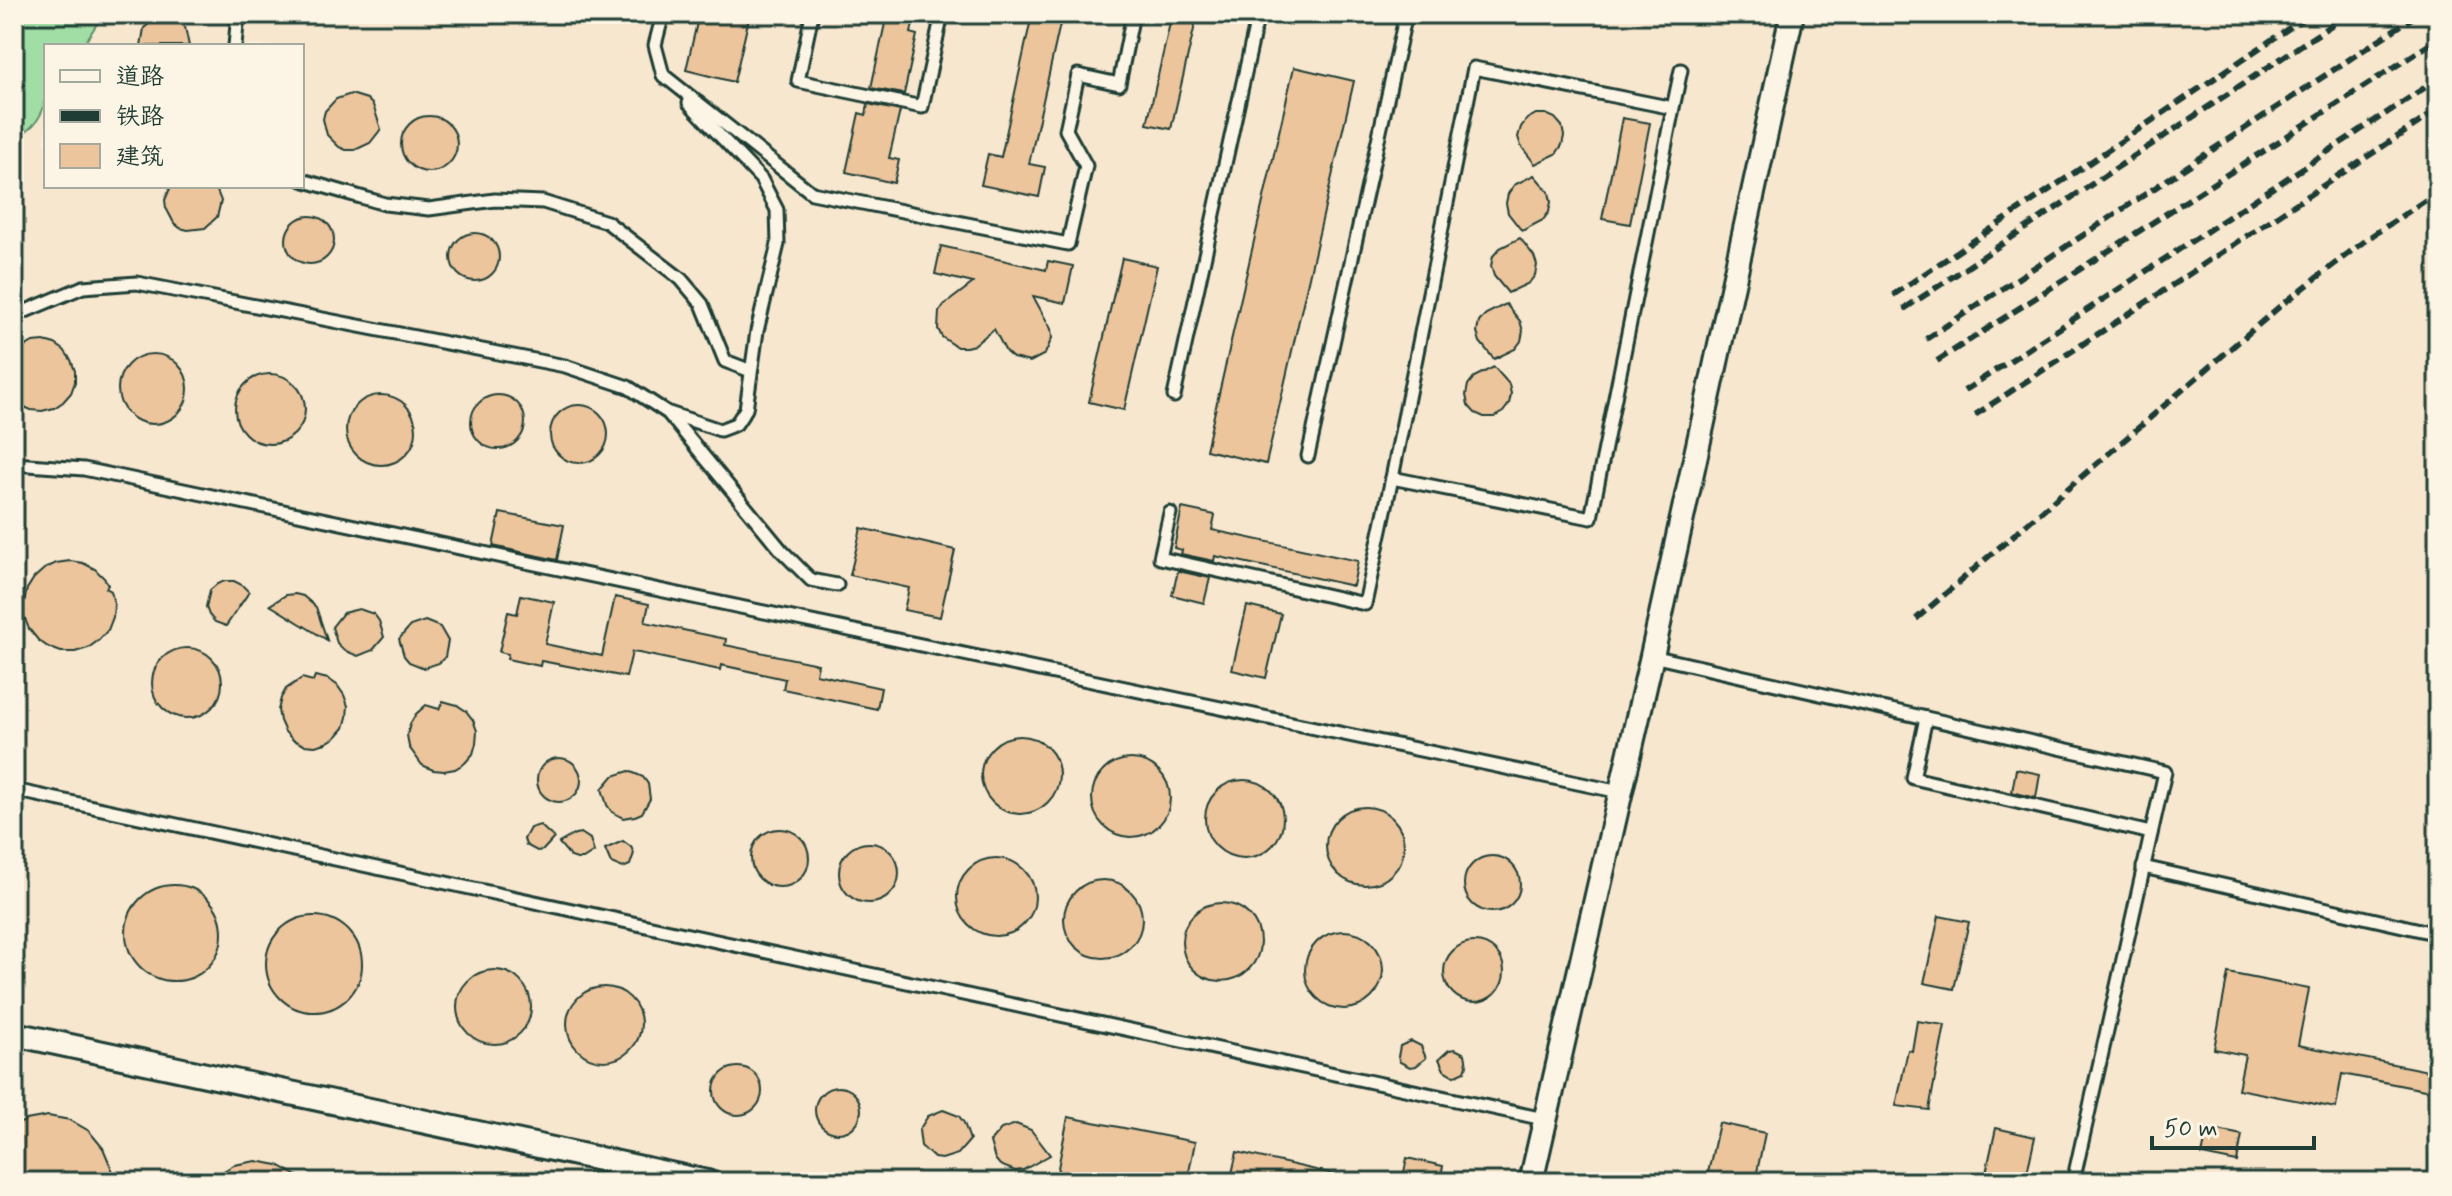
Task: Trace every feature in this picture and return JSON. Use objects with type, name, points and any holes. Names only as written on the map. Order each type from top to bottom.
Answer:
[{"type":"street","points":[[1531,1182],[1652,656],[1765,88],[1792,14]]},
{"type":"street","points":[[14,1034],[707,1182]]},
{"type":"lane","points":[[235,44],[238,14]]},
{"type":"lane","points":[[14,316],[83,287],[137,283],[565,366],[628,387],[668,413],[720,430],[736,424],[746,409],[757,331],[778,244],[777,210],[761,179],[663,75],[655,45],[663,14]]},
{"type":"lane","points":[[812,14],[798,81],[922,107],[942,14]]},
{"type":"lane","points":[[663,75],[812,193],[1068,244],[1086,166],[1066,130],[1078,75],[1119,84],[1133,14]]},
{"type":"lane","points":[[1174,396],[1258,14]]},
{"type":"lane","points":[[1308,456],[1406,14]]},
{"type":"lane","points":[[1681,70],[1666,67],[1696,73],[1681,70]]},
{"type":"lane","points":[[1170,513],[1160,558],[1365,604],[1474,68],[1673,108]]},
{"type":"lane","points":[[1392,478],[1591,518],[1681,70]]},
{"type":"lane","points":[[304,181],[385,204],[429,209],[495,200],[543,202],[607,222],[681,279],[702,304],[725,361],[751,371]]},
{"type":"lane","points":[[668,413],[782,551],[811,580],[837,585]]},
{"type":"lane","points":[[14,464],[84,469],[1620,792]]},
{"type":"lane","points":[[1652,656],[2165,772],[2073,1182]]},
{"type":"lane","points":[[1926,718],[1913,778],[2151,833]]},
{"type":"lane","points":[[14,790],[1544,1119]]},
{"type":"lane","points":[[2143,867],[2438,934]]},
{"type":"shaded area","points":[[14,14],[2438,14],[2438,1182],[14,1182]]},
{"type":"green space","points":[[14,14],[103,14],[84,44],[44,44],[42,111],[27,131],[14,138]]},
{"type":"building","points":[[699,14],[750,14],[734,82],[686,70]]},
{"type":"building","points":[[887,14],[915,14],[911,33],[917,35],[904,94],[871,88]]},
{"type":"building","points":[[1038,14],[1055,16],[1060,24],[1029,164],[1045,167],[1039,197],[981,185],[988,154],[1001,157],[1031,19]]},
{"type":"building","points":[[1172,14],[1197,16],[1171,129],[1147,124]]},
{"type":"building","points":[[172,17],[185,27],[189,44],[141,44],[144,28],[156,18]]},
{"type":"building","points":[[1294,67],[1354,81],[1266,464],[1206,450]]},
{"type":"building","points":[[351,94],[367,99],[373,105],[381,129],[370,143],[355,150],[346,150],[327,135],[323,119],[325,111],[336,99]]},
{"type":"building","points":[[868,104],[900,111],[889,158],[899,160],[894,183],[846,172],[859,113],[866,115]]},
{"type":"building","points":[[1536,114],[1555,118],[1562,126],[1564,136],[1556,154],[1535,164],[1518,137],[1527,119]]},
{"type":"building","points":[[429,116],[449,124],[457,144],[449,164],[429,172],[409,164],[401,144],[409,124]]},
{"type":"building","points":[[1622,118],[1650,123],[1630,224],[1602,219]]},
{"type":"building","points":[[1534,175],[1549,192],[1549,212],[1543,220],[1522,231],[1508,213],[1506,203],[1514,185]]},
{"type":"building","points":[[170,188],[216,188],[221,201],[217,217],[205,228],[188,230],[174,223],[165,200]]},
{"type":"building","points":[[310,216],[327,223],[334,240],[327,257],[310,264],[293,257],[286,240],[293,223]]},
{"type":"building","points":[[475,233],[492,240],[499,257],[492,274],[475,281],[458,274],[451,257],[458,240]]},
{"type":"building","points":[[1520,238],[1534,256],[1537,265],[1535,275],[1529,283],[1508,293],[1494,276],[1491,266],[1493,256],[1500,248]]},
{"type":"building","points":[[941,246],[1046,270],[1048,261],[1073,266],[1065,303],[1033,296],[1051,329],[1052,338],[1045,354],[1030,362],[1013,358],[1006,352],[994,329],[974,345],[966,347],[957,347],[942,337],[938,329],[939,312],[973,283],[935,274]]},
{"type":"building","points":[[1122,258],[1157,266],[1124,410],[1089,402]]},
{"type":"building","points":[[1506,304],[1520,321],[1523,331],[1521,341],[1515,349],[1494,359],[1480,342],[1477,332],[1479,322],[1486,314]]},
{"type":"building","points":[[44,341],[64,350],[75,371],[75,382],[71,393],[54,408],[31,410],[14,398],[14,353],[33,342]]},
{"type":"building","points":[[153,354],[172,360],[182,370],[188,389],[182,408],[172,418],[153,424],[134,418],[124,408],[118,389],[124,370],[134,360]]},
{"type":"building","points":[[1494,367],[1509,384],[1509,404],[1494,417],[1484,417],[1468,405],[1468,385],[1474,377]]},
{"type":"building","points":[[270,374],[289,380],[299,390],[305,409],[299,428],[289,438],[270,444],[251,438],[241,428],[235,409],[241,390],[251,380]]},
{"type":"building","points":[[381,395],[406,405],[416,430],[406,455],[381,465],[356,455],[346,430],[356,405]]},
{"type":"building","points":[[498,395],[517,403],[525,422],[517,441],[498,449],[479,441],[471,422],[479,403]]},
{"type":"building","points":[[579,405],[590,407],[599,414],[606,423],[606,445],[599,454],[590,461],[579,463],[568,461],[559,454],[552,445],[550,434],[552,423],[559,414],[568,407]]},
{"type":"building","points":[[1182,508],[1215,515],[1212,530],[1358,561],[1353,586],[1215,556],[1214,561],[1181,554],[1182,550],[1174,548]]},
{"type":"building","points":[[500,513],[564,525],[557,560],[493,546]]},
{"type":"building","points":[[861,528],[955,550],[940,617],[904,610],[909,588],[850,575]]},
{"type":"building","points":[[70,561],[95,569],[105,579],[114,604],[113,617],[108,630],[88,648],[61,652],[38,640],[29,629],[24,616],[24,602],[27,589],[44,569]]},
{"type":"building","points":[[1178,571],[1210,578],[1204,603],[1172,595]]},
{"type":"building","points":[[225,581],[234,581],[249,592],[226,626],[215,622],[206,607],[210,590]]},
{"type":"building","points":[[286,595],[303,596],[316,607],[327,640],[270,605]]},
{"type":"building","points":[[521,595],[554,602],[545,644],[602,656],[615,597],[649,604],[645,622],[726,639],[725,645],[818,664],[816,674],[881,688],[877,709],[783,689],[785,679],[721,665],[720,670],[632,652],[626,677],[541,661],[540,666],[507,659],[508,654],[499,652],[508,612],[517,614]]},
{"type":"building","points":[[1247,606],[1281,614],[1266,678],[1232,670]]},
{"type":"building","points":[[359,609],[374,614],[384,637],[373,650],[358,656],[343,650],[332,627],[343,613]]},
{"type":"building","points":[[425,621],[440,627],[448,641],[445,657],[439,663],[424,668],[409,662],[399,639],[410,626]]},
{"type":"building","points":[[187,648],[212,658],[222,683],[212,708],[187,718],[162,708],[152,683],[162,658]]},
{"type":"building","points":[[315,676],[337,685],[348,706],[344,728],[336,737],[315,746],[293,740],[285,732],[278,710],[286,689],[302,678],[313,681]]},
{"type":"building","points":[[443,701],[466,711],[477,731],[473,754],[455,769],[444,771],[422,765],[409,747],[407,735],[416,714],[426,705],[439,709]]},
{"type":"building","points":[[1020,736],[1035,739],[1048,747],[1056,760],[1059,775],[1056,790],[1048,803],[1035,811],[1020,814],[1005,811],[992,803],[984,790],[981,775],[984,760],[992,747],[1005,739]]},
{"type":"building","points":[[559,758],[575,764],[581,780],[575,796],[559,802],[543,796],[537,780],[543,764]]},
{"type":"building","points":[[1131,759],[1146,762],[1159,770],[1167,783],[1170,798],[1167,813],[1159,826],[1146,834],[1131,837],[1116,834],[1103,826],[1095,813],[1092,798],[1095,783],[1103,770],[1116,762]]},
{"type":"building","points":[[2016,769],[2040,774],[2036,798],[2012,792]]},
{"type":"building","points":[[629,771],[643,777],[648,784],[650,799],[642,813],[623,818],[612,812],[602,789],[613,776]]},
{"type":"building","points":[[1244,780],[1259,783],[1272,791],[1280,804],[1283,819],[1280,834],[1272,847],[1259,855],[1244,858],[1229,855],[1216,847],[1208,834],[1205,819],[1208,804],[1216,791],[1229,783]]},
{"type":"building","points":[[1365,807],[1380,810],[1393,818],[1401,831],[1404,846],[1401,861],[1393,874],[1380,882],[1365,885],[1350,882],[1337,874],[1329,861],[1326,846],[1329,831],[1337,818],[1350,810]]},
{"type":"building","points":[[540,825],[554,838],[543,850],[537,851],[526,845],[524,839],[530,828]]},
{"type":"building","points":[[780,829],[801,837],[809,858],[801,879],[780,887],[759,879],[751,858],[759,837]]},
{"type":"building","points":[[581,833],[590,839],[594,852],[577,859],[571,857],[559,843]]},
{"type":"building","points":[[623,841],[634,853],[630,865],[623,868],[611,863],[605,849]]},
{"type":"building","points":[[869,843],[880,845],[890,852],[897,862],[897,884],[890,894],[880,901],[869,903],[858,901],[848,894],[841,884],[839,873],[841,862],[848,852],[858,845]]},
{"type":"building","points":[[1492,856],[1512,864],[1520,884],[1512,904],[1492,912],[1472,904],[1464,884],[1472,864]]},
{"type":"building","points":[[996,858],[1011,861],[1024,869],[1032,882],[1035,897],[1032,912],[1024,925],[1011,933],[996,936],[981,933],[968,925],[960,912],[957,897],[960,882],[968,869],[981,861]]},
{"type":"building","points":[[1103,880],[1118,883],[1131,891],[1139,904],[1142,919],[1139,934],[1131,947],[1118,955],[1103,958],[1088,955],[1075,947],[1067,934],[1064,919],[1067,904],[1075,891],[1088,883]]},
{"type":"building","points":[[174,885],[193,888],[208,899],[219,914],[222,933],[219,952],[208,967],[193,978],[174,981],[155,978],[140,967],[129,952],[126,933],[129,914],[140,899],[155,888]]},
{"type":"building","points":[[1221,903],[1236,906],[1249,914],[1257,927],[1260,942],[1257,957],[1249,970],[1236,978],[1221,981],[1206,978],[1193,970],[1185,957],[1182,942],[1185,927],[1193,914],[1206,906]]},
{"type":"building","points":[[314,916],[332,919],[348,930],[359,946],[362,964],[359,982],[348,998],[332,1009],[314,1012],[296,1009],[280,998],[269,982],[266,964],[269,946],[280,930],[296,919]]},
{"type":"building","points":[[1939,916],[1969,922],[1954,989],[1924,983]]},
{"type":"building","points":[[1344,931],[1359,934],[1372,942],[1380,955],[1383,970],[1380,985],[1372,998],[1359,1006],[1344,1009],[1329,1006],[1316,998],[1308,985],[1305,970],[1308,955],[1316,942],[1329,934]]},
{"type":"building","points":[[1474,942],[1486,944],[1495,951],[1502,960],[1502,984],[1495,993],[1486,1000],[1474,1002],[1462,1000],[1453,993],[1446,984],[1444,972],[1446,960],[1453,951],[1462,944]]},
{"type":"building","points":[[494,970],[508,973],[520,981],[528,993],[531,1007],[528,1021],[520,1033],[508,1041],[494,1044],[480,1041],[468,1033],[460,1021],[457,1007],[460,993],[468,981],[480,973]]},
{"type":"building","points":[[2228,973],[2309,989],[2298,1045],[2433,1072],[2430,1091],[2342,1074],[2336,1108],[2238,1089],[2245,1055],[2214,1049]]},
{"type":"building","points":[[604,987],[618,990],[630,998],[638,1010],[641,1024],[638,1038],[630,1050],[618,1058],[604,1061],[590,1058],[578,1050],[570,1038],[567,1024],[570,1010],[578,998],[590,990]]},
{"type":"building","points":[[1917,1021],[1945,1025],[1929,1110],[1896,1106]]},
{"type":"building","points":[[1411,1041],[1421,1046],[1426,1058],[1410,1067],[1400,1062],[1398,1057],[1400,1046]]},
{"type":"building","points":[[1455,1049],[1465,1054],[1467,1065],[1465,1071],[1454,1076],[1444,1070],[1439,1059]]},
{"type":"building","points":[[738,1067],[755,1074],[762,1091],[755,1108],[738,1115],[721,1108],[714,1091],[721,1074]]},
{"type":"building","points":[[838,1087],[854,1094],[861,1110],[854,1126],[838,1133],[822,1126],[815,1110],[822,1094]]},
{"type":"building","points":[[943,1110],[959,1116],[970,1140],[958,1154],[942,1159],[934,1158],[921,1146],[919,1130],[928,1116]]},
{"type":"building","points":[[48,1116],[70,1120],[89,1131],[103,1148],[111,1167],[112,1182],[14,1182],[14,1127],[26,1120]]},
{"type":"building","points":[[1068,1117],[1195,1142],[1187,1182],[1103,1182],[1057,1173]]},
{"type":"building","points":[[1719,1123],[1765,1133],[1755,1182],[1706,1182]]},
{"type":"building","points":[[1016,1124],[1031,1130],[1050,1155],[1023,1170],[1015,1171],[1000,1165],[990,1142],[1001,1129]]},
{"type":"building","points":[[1996,1128],[2035,1137],[2025,1182],[1984,1182]]},
{"type":"building","points":[[2208,1128],[2242,1135],[2237,1162],[2202,1155]]},
{"type":"building","points":[[1237,1152],[1338,1175],[1337,1182],[1230,1182]]},
{"type":"building","points":[[1407,1158],[1443,1166],[1440,1182],[1402,1182]]},
{"type":"building","points":[[256,1161],[278,1165],[308,1182],[205,1182],[234,1165]]},
{"type":"railway","points":[[1893,295],[2310,14]]},
{"type":"railway","points":[[1904,309],[2348,14]]},
{"type":"railway","points":[[1926,339],[2418,14]]},
{"type":"railway","points":[[1937,361],[2438,39]]},
{"type":"railway","points":[[1964,391],[2438,79]]},
{"type":"railway","points":[[1975,415],[2438,110]]},
{"type":"railway","points":[[1916,619],[2279,307],[2367,239],[2438,192]]}]
